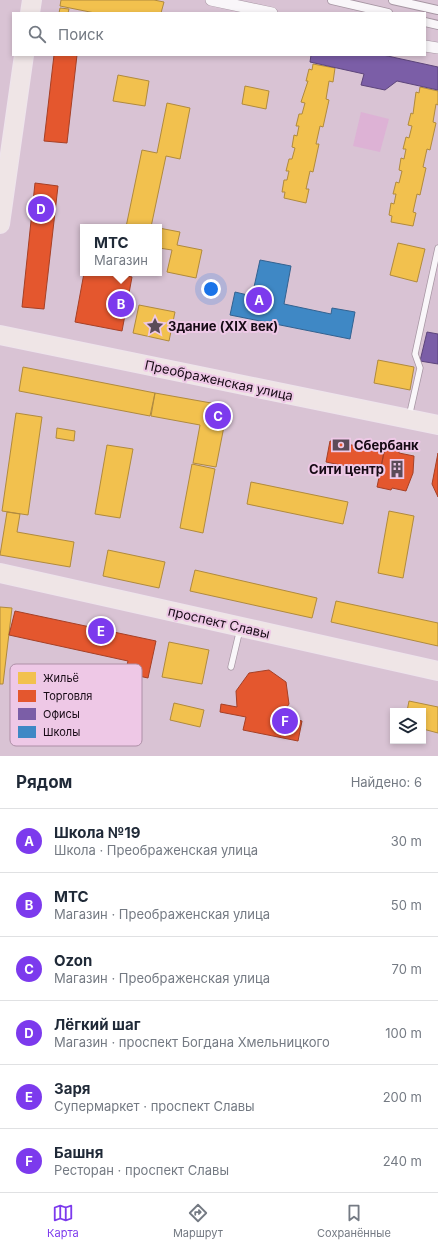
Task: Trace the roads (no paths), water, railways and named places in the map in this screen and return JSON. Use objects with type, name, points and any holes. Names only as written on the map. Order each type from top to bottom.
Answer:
[{"type":"main road","points":[[30,12],[32,0]]},
{"type":"main road","points":[[0,224],[24,56]]},
{"type":"main road","name":"Преображенская улица","points":[[0,335],[438,425]]},
{"type":"main road","name":"проспект Славы","points":[[0,573],[438,671]]},
{"type":"street","points":[[211,0],[267,12]]},
{"type":"street","points":[[332,0],[384,12]]},
{"type":"street","points":[[393,0],[438,10]]},
{"type":"street","points":[[426,22],[438,25]]},
{"type":"street","points":[[426,46],[438,48]]},
{"type":"lane","points":[[408,419],[420,368],[415,354],[438,248]]},
{"type":"lane","points":[[231,667],[240,627]]},
{"type":"place","name":"Лёгкий шаг","points":[[41,209]]},
{"type":"place","name":"Школа №19","points":[[259,300]]},
{"type":"place","name":"МТС","points":[[121,304]]},
{"type":"place","name":"Здание (XIX век)","points":[[155,326]]},
{"type":"place","name":"Ozon","points":[[218,416]]},
{"type":"place","name":"Сбербанк","points":[[341,445]]},
{"type":"place","name":"Сити центр","points":[[397,469]]},
{"type":"place","name":"Заря","points":[[101,631]]},
{"type":"place","name":"Башня","points":[[285,721]]}]
